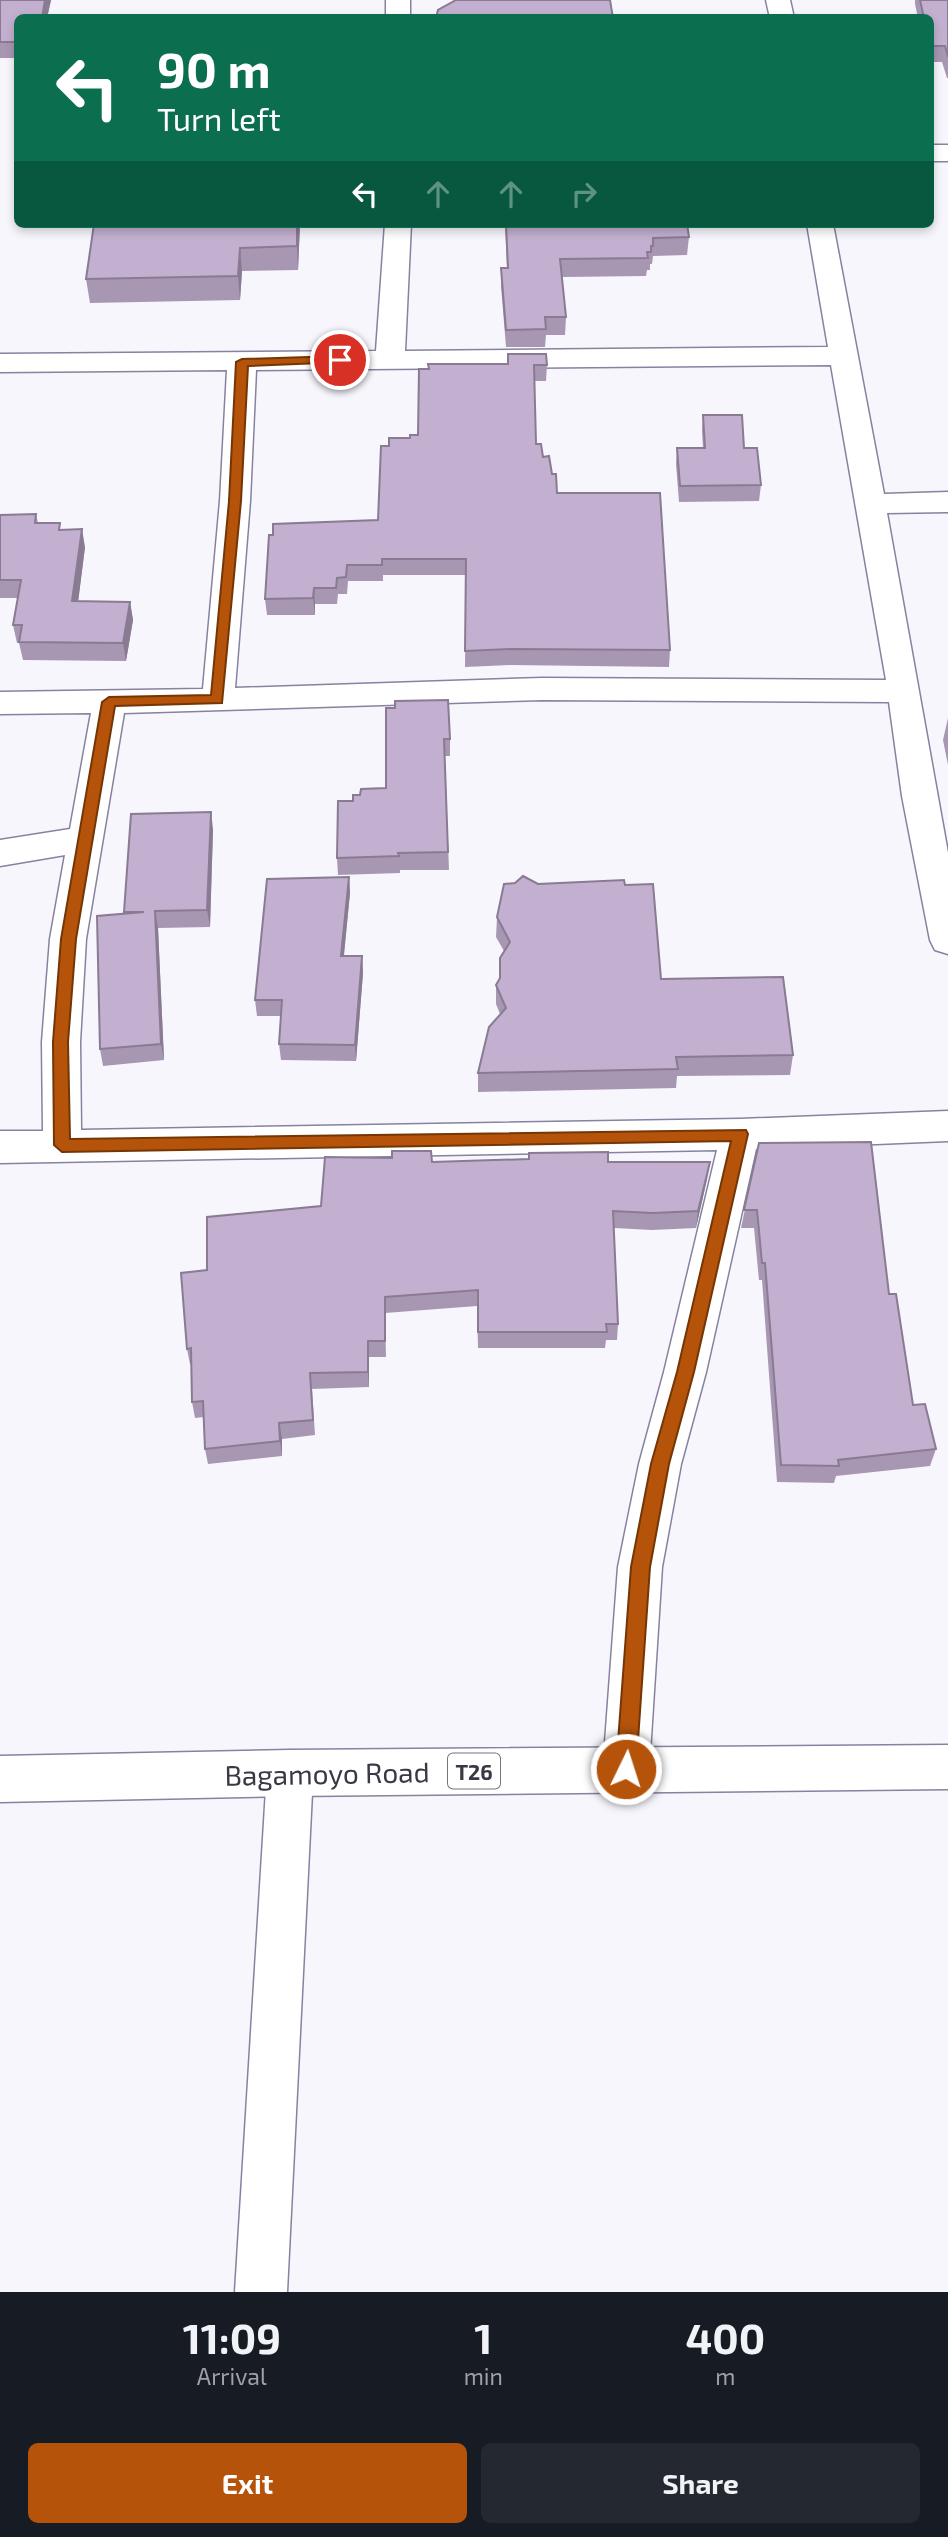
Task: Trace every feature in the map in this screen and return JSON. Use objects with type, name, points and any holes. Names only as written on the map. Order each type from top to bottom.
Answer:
[{"type":"main road","points":[[390,359],[398,228]]},
{"type":"main road","points":[[821,228],[904,691],[919,796],[948,940]]},
{"type":"main road","points":[[0,363],[842,356]]},
{"type":"main road","points":[[218,700],[235,501],[242,362]]},
{"type":"main road","points":[[869,504],[948,502]]},
{"type":"main road","points":[[0,703],[218,700],[542,688],[904,691]]},
{"type":"main road","points":[[62,1145],[61,1042],[67,952],[109,702]]},
{"type":"main road","points":[[0,853],[85,839]]},
{"type":"main road","points":[[0,1147],[740,1134],[948,1126]]},
{"type":"main road","points":[[626,1769],[640,1567],[660,1464],[685,1372],[740,1134]]},
{"type":"main road","name":"Bagamoyo Road","points":[[0,1779],[290,1773],[948,1767]]},
{"type":"main road","points":[[261,2292],[290,1773]]},
{"type":"building","points":[[0,0],[45,0],[43,14],[14,14],[14,42],[0,42]]},
{"type":"building","points":[[456,0],[610,0],[612,14],[437,14],[438,10]]},
{"type":"building","points":[[920,0],[948,0],[948,57],[945,46],[934,46],[934,14],[923,14]]},
{"type":"building","points":[[93,228],[297,228],[297,246],[240,248],[238,276],[86,279]]},
{"type":"building","points":[[506,228],[688,228],[689,237],[653,238],[651,252],[647,252],[648,258],[560,259],[566,317],[545,317],[546,329],[506,330],[501,268],[508,268]]},
{"type":"building","points":[[508,354],[546,354],[547,365],[534,365],[536,444],[541,444],[543,457],[549,456],[552,474],[556,474],[557,493],[660,493],[670,650],[465,651],[466,559],[382,559],[382,565],[347,565],[346,577],[337,578],[336,588],[314,588],[313,598],[265,599],[269,535],[273,535],[273,524],[378,520],[381,446],[389,446],[389,438],[410,438],[410,435],[418,435],[419,369],[429,369],[428,364],[508,364]]},
{"type":"building","points":[[703,415],[742,415],[744,448],[757,448],[761,485],[680,486],[677,448],[705,448]]},
{"type":"building","points":[[36,514],[35,523],[60,523],[59,530],[82,529],[72,601],[130,602],[123,643],[19,642],[22,625],[13,625],[21,580],[0,580],[0,515]]},
{"type":"building","points":[[448,700],[450,739],[444,739],[448,852],[337,858],[338,801],[353,801],[353,795],[360,795],[361,789],[386,788],[386,708],[395,708],[395,701]]},
{"type":"building","points":[[211,812],[207,910],[155,911],[161,1044],[100,1049],[97,916],[144,912],[124,912],[131,814]]},
{"type":"building","points":[[523,876],[538,884],[624,880],[625,885],[653,884],[661,979],[783,977],[793,1055],[676,1057],[678,1069],[478,1073],[489,1027],[506,1008],[496,985],[500,978],[500,958],[510,942],[497,917],[504,884],[515,883]]},
{"type":"building","points":[[349,877],[341,956],[362,956],[355,1045],[279,1044],[282,1000],[255,1000],[267,879]]},
{"type":"building","points":[[871,1142],[889,1294],[896,1294],[913,1405],[925,1404],[936,1449],[838,1460],[839,1466],[781,1465],[765,1263],[762,1263],[757,1210],[744,1210],[759,1143]]},
{"type":"building","points":[[392,1151],[431,1151],[432,1162],[529,1159],[529,1153],[608,1152],[608,1162],[710,1162],[698,1211],[613,1211],[618,1324],[606,1324],[607,1332],[478,1332],[478,1290],[385,1297],[385,1341],[368,1341],[368,1372],[310,1373],[313,1420],[279,1423],[280,1441],[205,1449],[203,1401],[192,1402],[191,1348],[187,1349],[181,1273],[207,1270],[207,1217],[321,1206],[325,1157],[392,1158]]},
{"type":"route","points":[[340,360],[242,362],[235,501],[218,700],[109,702],[68,939],[61,1042],[62,1145],[740,1134],[685,1372],[660,1464],[640,1567],[626,1769]]}]
